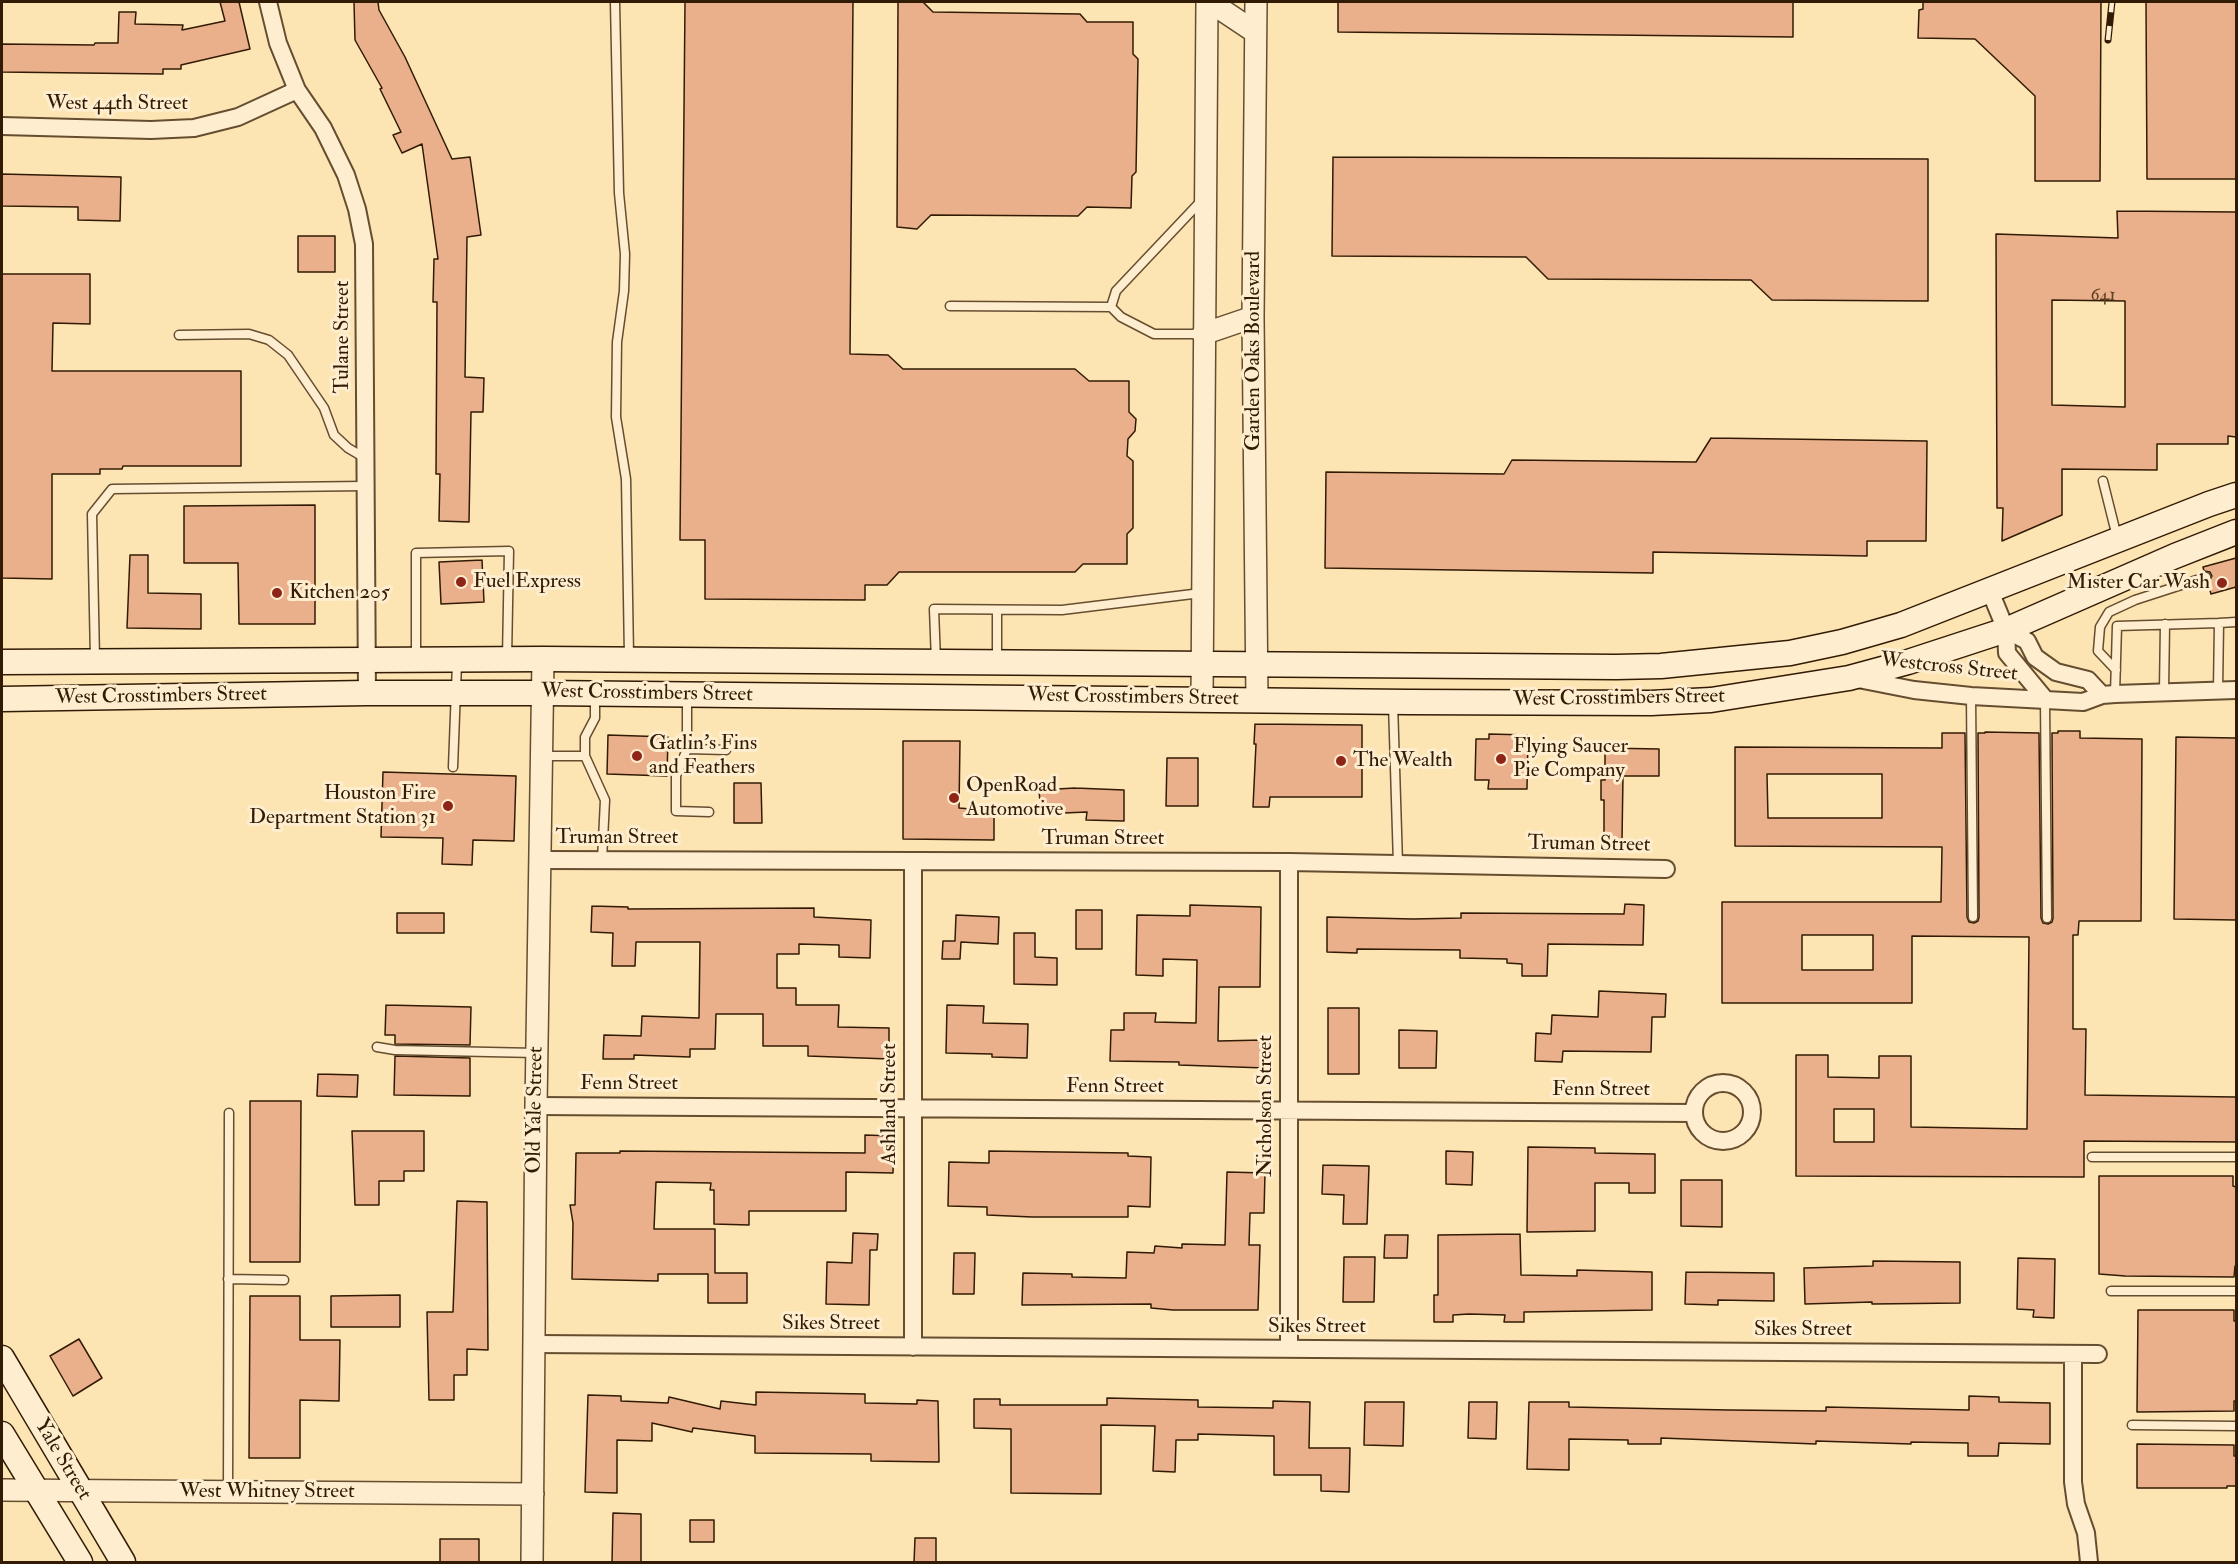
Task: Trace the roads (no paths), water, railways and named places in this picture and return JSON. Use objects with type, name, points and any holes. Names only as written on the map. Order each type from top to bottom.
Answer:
[{"type":"main road","name":"West Crosstimbers Street","points":[[2,662],[543,658],[1616,667],[1717,661],[1790,653],[1842,642],[1901,625],[2236,495]]},
{"type":"main road","name":"West Crosstimbers Street","points":[[2,699],[367,693],[595,693],[1651,703],[1711,700],[1849,678],[1908,662],[2006,630],[2175,556],[2236,532]]},
{"type":"main road","points":[[1711,700],[1717,661]]},
{"type":"main road","points":[[94,699],[95,662]]},
{"type":"main road","points":[[898,662],[898,696]]},
{"type":"main road","points":[[1401,701],[1408,665]]},
{"type":"main road","name":"Yale Street","points":[[2,1358],[123,1563]]},
{"type":"main road","name":"Yale Street","points":[[2,1434],[80,1563]]},
{"type":"street","name":"Tulane Street","points":[[268,2],[278,43],[297,90],[323,128],[346,175],[357,209],[363,244],[367,693]]},
{"type":"street","points":[[1209,2],[1255,32]]},
{"type":"street","points":[[1202,699],[1204,197],[1209,2]]},
{"type":"street","name":"Garden Oaks Boulevard","points":[[1256,2],[1253,317],[1257,700]]},
{"type":"street","name":"West 44th Street","points":[[2,126],[151,130],[194,128],[238,117],[297,90]]},
{"type":"street","points":[[1203,334],[1253,317]]},
{"type":"street","name":"Westcross Street","points":[[1990,591],[2006,630],[2007,653],[2045,699]]},
{"type":"street","name":"Westcross Street","points":[[2006,630],[2027,641],[2035,657],[2056,672],[2088,680],[2109,694]]},
{"type":"street","name":"Old Yale Street","points":[[532,1563],[543,658]]},
{"type":"street","name":"Westcross Street","points":[[1849,678],[1914,690],[1971,696],[2083,702],[2109,694],[2236,690]]},
{"type":"street","name":"Truman Street","points":[[540,860],[1289,862],[1666,869]]},
{"type":"street","name":"Ashland Street","points":[[913,861],[913,1347]]},
{"type":"street","name":"Nicholson Street","points":[[1289,862],[1289,1349]]},
{"type":"street","name":"Fenn Street","points":[[536,1106],[1694,1113]]},
{"type":"street","name":"Sikes Street","points":[[535,1344],[2098,1354]]},
{"type":"street","points":[[2073,1354],[2073,1482],[2076,1503],[2086,1533],[2089,1563]]},
{"type":"street","name":"West Whitney Street","points":[[2,1490],[533,1494]]},
{"type":"lane","points":[[615,2],[619,193],[625,254],[624,291],[617,342],[616,417],[626,479],[629,659]]},
{"type":"lane","points":[[1111,307],[1116,291],[1204,197]]},
{"type":"lane","points":[[950,306],[1111,307],[1121,317],[1154,334],[1203,334]]},
{"type":"lane","points":[[179,334],[249,334],[268,340],[288,355],[294,363],[324,408],[334,435],[348,448],[365,458]]},
{"type":"lane","points":[[2103,481],[2118,540]]},
{"type":"lane","points":[[95,662],[92,514],[112,489],[365,486]]},
{"type":"lane","points":[[416,660],[416,553],[509,551],[507,659]]},
{"type":"lane","points":[[2116,670],[2098,651],[2100,627],[2109,612],[2135,600],[2206,578]]},
{"type":"lane","points":[[936,662],[934,609],[1062,610],[1202,593]]},
{"type":"lane","points":[[997,610],[998,663]]},
{"type":"lane","points":[[2109,694],[2116,670],[2117,626],[2236,622]]},
{"type":"lane","points":[[2218,690],[2219,623]]},
{"type":"lane","points":[[2164,691],[2165,624]]},
{"type":"lane","points":[[453,767],[458,659]]},
{"type":"lane","points":[[595,693],[595,718],[585,737],[585,756],[605,800],[602,860]]},
{"type":"lane","points":[[687,694],[687,749],[676,776],[676,811],[709,812]]},
{"type":"lane","points":[[1971,696],[1973,917]]},
{"type":"lane","points":[[2045,699],[2047,918]]},
{"type":"lane","points":[[1398,864],[1401,701]]},
{"type":"lane","points":[[687,749],[726,750]]},
{"type":"lane","points":[[542,756],[585,756]]},
{"type":"lane","points":[[377,1047],[396,1050],[537,1053]]},
{"type":"lane","points":[[228,1492],[229,1113]]},
{"type":"lane","points":[[2092,1157],[2236,1157]]},
{"type":"lane","points":[[228,1279],[284,1280]]},
{"type":"lane","points":[[2110,1291],[2236,1292]]},
{"type":"lane","points":[[2132,1425],[2236,1426]]},
{"type":"railway","points":[[2108,40],[2112,2]]},
{"type":"place","name":"Fuel Express","points":[[461,582]]},
{"type":"place","name":"Mister Car Wash","points":[[2222,583]]},
{"type":"place","name":"Kitchen 205","points":[[277,593]]},
{"type":"place","name":"Gatlin's Fins and Feathers","points":[[637,756]]},
{"type":"place","name":"Flying Saucer Pie Company","points":[[1501,759]]},
{"type":"place","name":"The Wealth","points":[[1341,761]]},
{"type":"place","name":"OpenRoad Automotive","points":[[954,798]]},
{"type":"place","name":"Houston Fire Department Station 31","points":[[448,806]]}]
